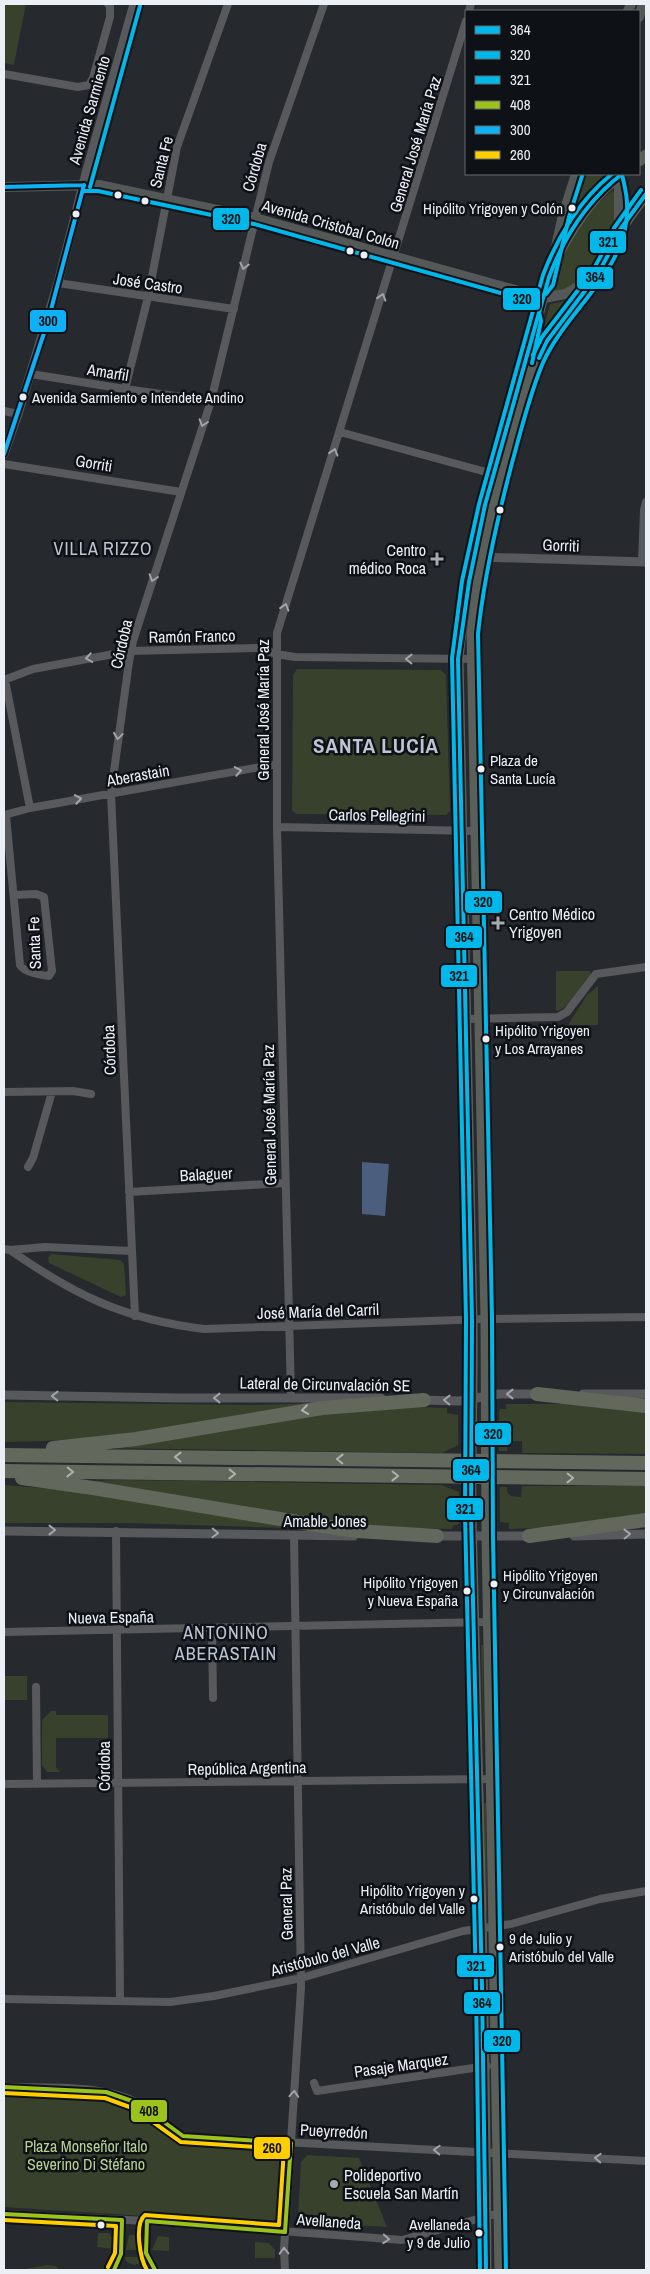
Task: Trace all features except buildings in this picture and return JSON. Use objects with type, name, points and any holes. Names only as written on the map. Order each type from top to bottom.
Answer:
[{"type":"highway","points":[[537,1394],[646,1406]]},
{"type":"highway","points":[[4,1454],[121,1441],[322,1408],[424,1400]]},
{"type":"highway","points":[[4,1454],[646,1463]]},
{"type":"highway","points":[[4,1471],[646,1479]]},
{"type":"highway","points":[[4,1476],[93,1488],[357,1531],[437,1536]]},
{"type":"highway","points":[[529,1536],[646,1520]]},
{"type":"main road","points":[[486,2270],[484,2067],[470,1399],[472,1320],[458,659],[460,633],[498,475],[544,298],[563,214],[576,175]]},
{"type":"main road","points":[[537,323],[536,311],[529,295],[542,289],[574,227],[618,175]]},
{"type":"main road","points":[[498,475],[537,361],[547,341],[597,275],[616,241],[621,210],[618,175]]},
{"type":"main road","name":"Avenida Cristobal Colón","points":[[4,187],[99,185],[255,218],[544,298],[573,290],[597,275]]},
{"type":"main road","points":[[619,231],[646,194]]},
{"type":"main road","points":[[479,557],[472,659],[486,1319],[488,1622],[500,2270]]},
{"type":"street","name":"Avenida Sarmiento","points":[[4,454],[58,283],[134,4]]},
{"type":"street","name":"Santa Fe","points":[[125,390],[148,298],[165,200],[177,147],[228,4]]},
{"type":"street","name":"Córdoba","points":[[135,1316],[112,793],[130,651],[211,401],[269,162],[324,4]]},
{"type":"street","points":[[631,4],[641,9]]},
{"type":"street","points":[[4,74],[78,87],[89,85],[93,78],[110,17],[109,5]]},
{"type":"street","name":"General José María Paz","points":[[291,1398],[291,1326],[284,1183],[277,827],[277,633],[465,24]]},
{"type":"street","name":"José Castro","points":[[58,283],[148,298],[234,309]]},
{"type":"street","name":"Amarfil","points":[[30,374],[125,390],[211,401]]},
{"type":"street","points":[[4,411],[18,414]]},
{"type":"street","points":[[340,432],[498,475]]},
{"type":"street","name":"Gorriti","points":[[4,464],[181,492]]},
{"type":"street","points":[[644,562],[644,510],[646,502]]},
{"type":"street","name":"Gorriti","points":[[479,557],[644,562]]},
{"type":"street","name":"Ramón Franco","points":[[4,680],[32,669],[130,651],[259,648],[295,658],[472,659]]},
{"type":"street","points":[[4,680],[30,808]]},
{"type":"street","name":"Aberastain","points":[[5,815],[30,808],[277,764]]},
{"type":"street","name":"Santa Fe","points":[[5,815],[20,965],[28,972],[49,976],[52,971],[44,897],[36,894],[14,895]]},
{"type":"street","name":"Carlos Pellegrini","points":[[277,827],[476,831]]},
{"type":"street","points":[[466,1019],[558,1017],[567,1012],[596,974],[646,967]]},
{"type":"street","points":[[4,1092],[72,1091],[90,1094]]},
{"type":"street","points":[[28,1167],[34,1158],[52,1092]]},
{"type":"street","name":"Balaguer","points":[[129,1192],[284,1183]]},
{"type":"street","points":[[7,1249],[45,1247],[132,1251]]},
{"type":"street","name":"José María del Carril","points":[[7,1249],[49,1277],[91,1300],[135,1316],[169,1325],[204,1329],[486,1319],[646,1317]]},
{"type":"street","name":"Lateral de Circunvalación SE","points":[[4,1395],[389,1398],[424,1400],[470,1399],[500,1394],[646,1394]]},
{"type":"street","name":"Amable Jones","points":[[4,1531],[116,1531],[294,1536],[646,1534]]},
{"type":"street","name":"Córdoba","points":[[116,1531],[120,2001]]},
{"type":"street","name":"General Paz","points":[[285,2270],[285,2232],[301,1978],[294,1536]]},
{"type":"street","name":"Nueva España","points":[[4,1632],[488,1622]]},
{"type":"street","points":[[212,1629],[213,1698]]},
{"type":"street","points":[[36,1687],[37,1784]]},
{"type":"street","name":"República Argentina","points":[[4,1784],[491,1779]]},
{"type":"street","name":"Aristóbulo del Valle","points":[[4,1999],[179,2001],[214,1996],[301,1978],[463,1931],[494,1926],[600,1899],[646,1890]]},
{"type":"street","name":"Pasaje Marquez","points":[[314,2083],[317,2091],[497,2065]]},
{"type":"street","name":"Pueyrredón","points":[[4,2086],[106,2092],[138,2103],[183,2136],[646,2161]]},
{"type":"street","name":"Avellaneda","points":[[4,2214],[147,2221],[285,2232],[409,2239],[499,2213]]},
{"type":"green space","points":[[4,4],[26,4],[14,65],[4,63]]},
{"type":"green space","points":[[582,175],[608,175],[573,211]]},
{"type":"green space","points":[[613,190],[616,205],[615,221],[610,239],[602,255],[592,270],[579,282],[565,289],[550,291],[567,249],[582,223],[591,211]]},
{"type":"green space","points":[[566,301],[543,336],[542,336],[550,304]]},
{"type":"green space","points":[[297,669],[441,670],[446,675],[450,811],[446,815],[296,814],[292,810],[293,675]]},
{"type":"green space","points":[[556,971],[590,971],[592,977],[571,1002],[556,1011]]},
{"type":"green space","points":[[598,986],[598,1025],[568,1025],[587,995]]},
{"type":"green space","points":[[51,1254],[120,1260],[124,1264],[126,1295],[121,1297],[49,1263],[48,1258]]},
{"type":"green space","points":[[4,1402],[251,1405],[317,1403],[122,1434],[43,1441],[4,1442]]},
{"type":"green space","points":[[506,1404],[597,1404],[646,1409],[646,1454],[522,1453],[522,1441],[507,1441],[507,1451],[499,1451],[499,1412],[500,1409],[506,1409]]},
{"type":"green space","points":[[386,1406],[447,1408],[447,1413],[458,1415],[458,1445],[442,1453],[97,1448],[253,1422]]},
{"type":"green space","points":[[120,1480],[442,1485],[459,1492],[459,1524],[453,1526],[452,1529],[359,1527],[93,1482]]},
{"type":"green space","points":[[4,1485],[67,1490],[284,1525],[287,1528],[127,1523],[4,1523]]},
{"type":"green space","points":[[522,1486],[646,1486],[646,1517],[579,1526],[509,1529],[509,1523],[500,1522],[500,1487],[507,1487],[507,1492],[511,1496],[521,1497]]},
{"type":"green space","points":[[481,1645],[483,1645],[484,1755]]},
{"type":"green space","points":[[4,1676],[27,1676],[27,1700],[4,1700]]},
{"type":"green space","points":[[51,1711],[56,1711],[56,1715],[108,1715],[108,1738],[56,1738],[56,1767],[60,1772],[47,1772],[42,1765],[42,1720]]},
{"type":"green space","points":[[484,1803],[486,1803],[487,1911],[486,1911]]},
{"type":"green space","name":"Plaza Monseñor Italo Severino Di Stéfano","points":[[4,2095],[71,2096],[106,2099],[134,2109],[168,2136],[181,2143],[275,2150],[282,2159],[279,2216],[269,2224],[4,2207]]},
{"type":"green space","name":"Polideportivo Escuela San Martín","points":[[307,2155],[359,2158],[387,2227],[302,2222],[298,2217],[301,2162]]},
{"type":"green space","points":[[98,2233],[109,2233],[115,2249],[97,2247]]},
{"type":"green space","points":[[129,2235],[138,2235],[140,2250],[126,2250]]},
{"type":"green space","points":[[158,2236],[169,2237],[169,2251],[152,2250]]},
{"type":"green space","points":[[255,2242],[269,2243],[275,2250],[275,2258],[255,2258]]},
{"type":"green space","points":[[124,2257],[142,2257],[140,2263],[135,2265],[128,2263]]},
{"type":"green space","points":[[47,2265],[56,2266],[59,2270],[20,2270]]},
{"type":"water","points":[[368,737],[373,739],[375,744],[373,749],[368,751],[363,749],[361,744],[363,739]]},
{"type":"water","points":[[362,1162],[389,1164],[385,1216],[362,1214]]},
{"type":"transit line","name":"320","points":[[90,187],[140,6]]},
{"type":"transit line","name":"321","points":[[480,2270],[476,1987],[465,1515],[466,1320],[452,658],[462,581],[479,504],[543,275],[555,247],[571,220],[590,195],[611,175]]},
{"type":"transit line","name":"364","points":[[486,2270],[482,1987],[471,1515],[472,1320],[458,659],[469,582],[485,505],[549,277],[562,248],[578,220],[598,195],[621,175]]},
{"type":"transit line","name":"320","points":[[506,2270],[493,1537],[492,1319],[478,634],[487,569],[496,527],[529,401],[537,377],[552,345],[595,288],[619,249],[625,227],[627,204],[622,175]]},
{"type":"transit line","name":"320","points":[[84,191],[98,191],[254,224],[529,301],[546,294],[553,285],[569,217],[582,176]]},
{"type":"transit line","name":"300","points":[[4,187],[84,185]]},
{"type":"transit line","name":"300","points":[[4,454],[48,321],[84,185]]},
{"type":"transit line","name":"321","points":[[533,355],[542,337],[592,272],[614,228],[641,190]]},
{"type":"transit line","name":"364","points":[[539,358],[547,341],[597,275],[616,241],[619,231],[646,194]]},
{"type":"transit line","name":"320","points":[[532,363],[541,321],[535,293]]},
{"type":"transit line","name":"408","points":[[4,2087],[106,2092],[138,2103],[183,2136],[291,2143]]},
{"type":"transit line","name":"260","points":[[4,2093],[105,2098],[135,2109],[181,2142],[284,2149],[279,2225],[145,2215],[140,2226],[139,2242],[142,2258],[147,2270]]},
{"type":"transit line","name":"408","points":[[285,2232],[291,2143]]},
{"type":"transit line","name":"408","points":[[4,2214],[122,2220]]},
{"type":"transit line","name":"260","points":[[4,2220],[116,2226],[115,2253],[108,2267]]},
{"type":"transit line","name":"408","points":[[114,2270],[121,2254],[122,2220]]},
{"type":"transit line","name":"408","points":[[147,2221],[285,2232]]},
{"type":"transit line","name":"408","points":[[147,2221],[146,2253],[155,2270]]},
{"type":"place","name":"Hipólito Yrigoyen y Colón","points":[[572,208]]},
{"type":"place","name":"Avenida Sarmiento e Intendete Andino","points":[[23,397]]},
{"type":"place","name":"Centro médico Roca","points":[[437,559]]},
{"type":"place","name":"Plaza de Santa Lucía","points":[[481,769]]},
{"type":"place","name":"Centro Médico Yrigoyen","points":[[498,923]]},
{"type":"place","name":"Hipólito Yrigoyen y Los Arrayanes","points":[[486,1039]]},
{"type":"place","name":"Hipólito Yrigoyen y Circunvalación","points":[[494,1584]]},
{"type":"place","name":"Hipólito Yrigoyen y Nueva España","points":[[467,1591]]},
{"type":"place","name":"Hipólito Yrigoyen y Aristóbulo del Valle","points":[[474,1899]]},
{"type":"place","name":"9 de Julio y Aristóbulo del Valle","points":[[500,1947]]},
{"type":"place","name":"Polideportivo Escuela San Martín","points":[[334,2184]]},
{"type":"place","name":"Avellaneda y 9 de Julio","points":[[479,2233]]},
{"type":"district","name":"VILLA RIZZO","points":[[103,548]]},
{"type":"district","name":"SANTA LUCÍA","points":[[376,745]]},
{"type":"district","name":"ANTONINO ABERASTAIN","points":[[226,1642]]}]
